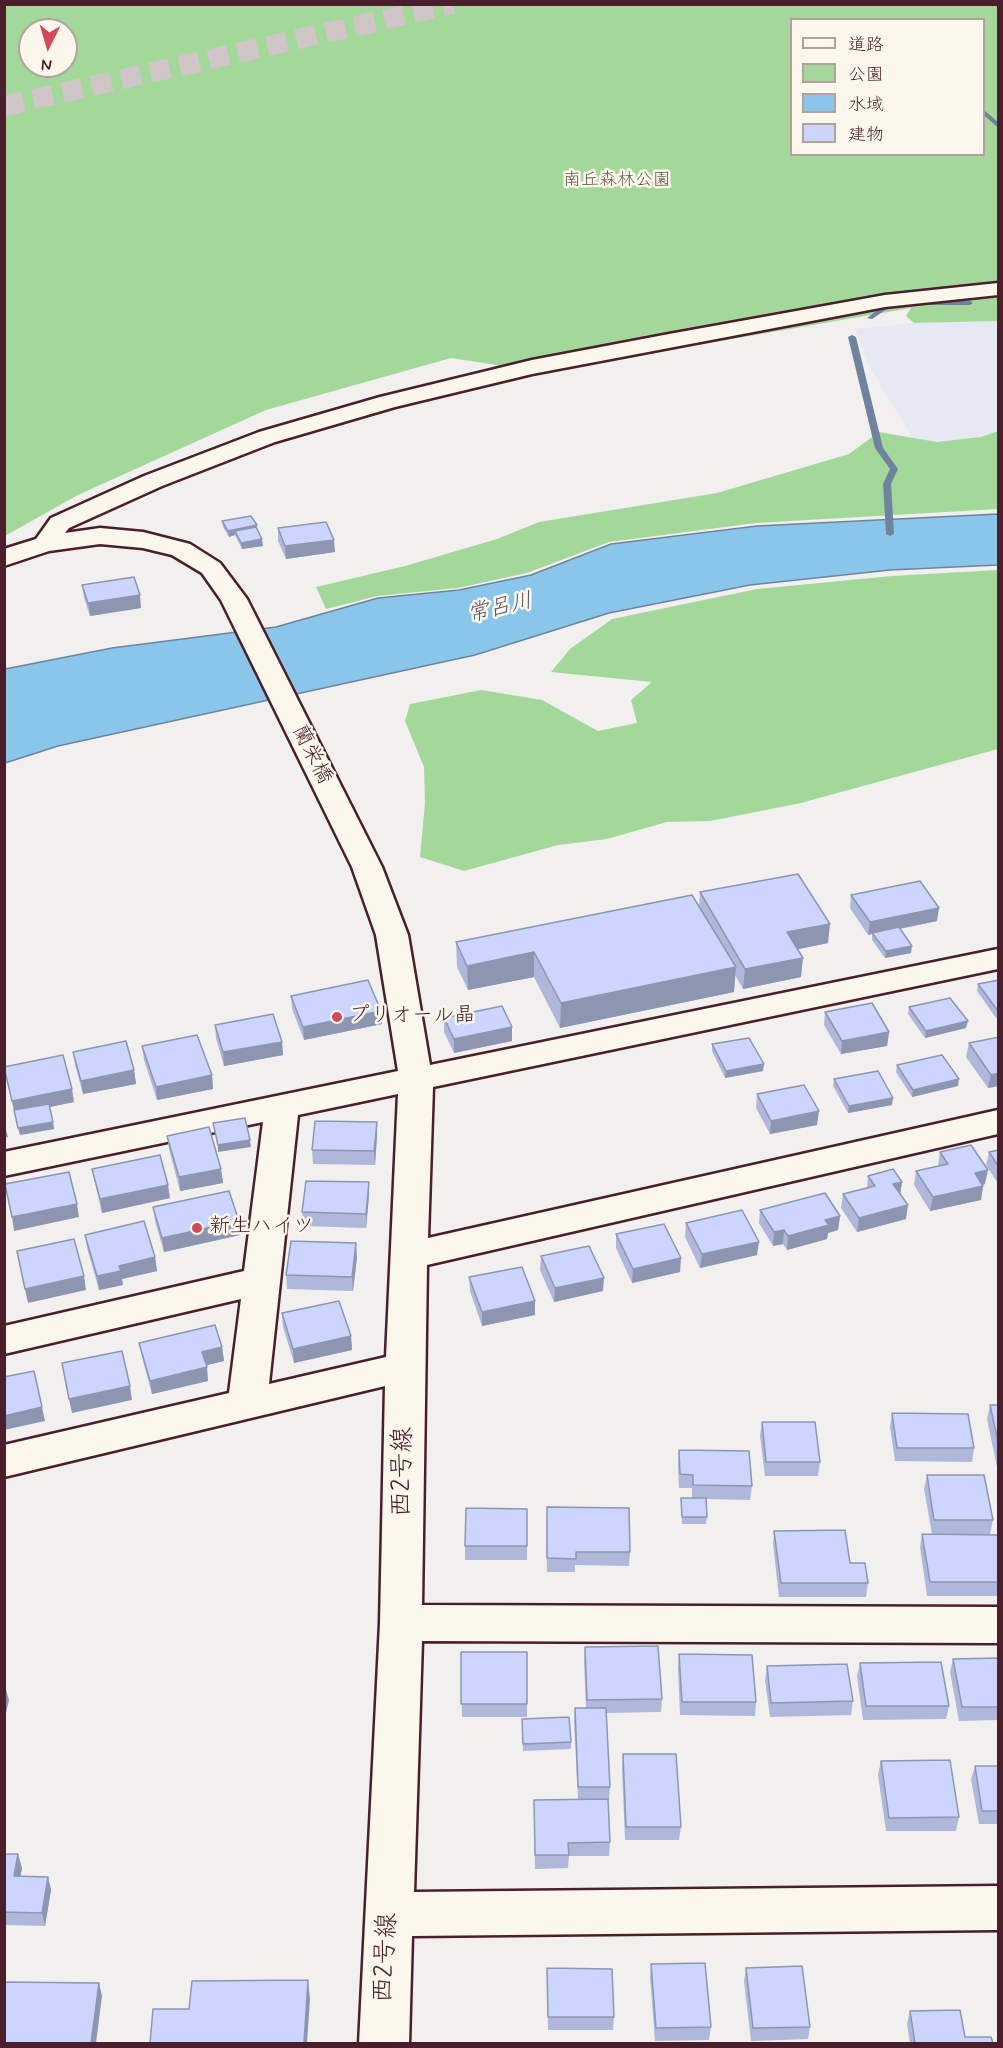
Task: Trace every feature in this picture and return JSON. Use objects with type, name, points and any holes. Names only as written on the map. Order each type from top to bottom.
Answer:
[{"type":"street","points":[[45,543],[60,523],[153,481],[267,437],[388,402],[532,367],[669,340],[885,301],[999,289]]},
{"type":"street","name":"蘭栄橋","points":[[4,558],[45,543],[100,536],[143,540],[182,549],[211,568],[237,607],[367,867],[381,905]]},
{"type":"street","name":"西2号線","points":[[381,905],[392,935],[416,1080],[405,1367],[401,1623],[384,2043]]},
{"type":"street","points":[[4,1164],[999,959]]},
{"type":"street","points":[[247,1403],[282,1106]]},
{"type":"street","points":[[411,1255],[999,1122]]},
{"type":"street","points":[[4,1340],[263,1280]]},
{"type":"street","points":[[4,1461],[405,1367]]},
{"type":"street","points":[[401,1623],[999,1625]]},
{"type":"street","points":[[389,1914],[999,1908]]},
{"type":"shaded area","points":[[998,321],[998,431],[981,437],[937,442],[913,438],[870,368],[855,329],[914,323]]},
{"type":"green space","name":"南丘森林公園","points":[[5,5],[998,5],[998,321],[914,323],[906,316],[911,308],[542,372],[451,358],[266,410],[78,495],[5,536]]},
{"type":"green space","points":[[998,431],[998,509],[756,523],[609,542],[527,573],[458,588],[377,596],[326,609],[316,587],[405,566],[497,539],[539,522],[717,493],[849,454],[879,432],[937,442],[981,437]]},
{"type":"green space","points":[[998,570],[998,749],[801,803],[710,821],[667,822],[607,839],[558,845],[464,871],[420,857],[425,803],[424,767],[405,721],[410,704],[481,690],[542,700],[598,731],[637,723],[631,700],[652,682],[551,672],[570,649],[612,619],[757,589],[892,576]]},
{"type":"water","name":"常呂川","points":[[998,514],[998,565],[890,570],[750,585],[609,613],[475,655],[58,746],[5,763],[5,669],[112,648],[276,627],[378,598],[459,590],[531,575],[611,544],[757,526]]},
{"type":"building","points":[[251,516],[257,525],[228,531],[222,521]]},
{"type":"building","points":[[326,522],[334,540],[285,546],[278,528]]},
{"type":"building","points":[[256,527],[262,539],[241,543],[235,531]]},
{"type":"building","points":[[134,577],[140,595],[88,603],[82,585]]},
{"type":"building","points":[[798,874],[830,924],[787,932],[803,958],[745,969],[700,892]]},
{"type":"building","points":[[920,881],[939,908],[870,922],[851,895]]},
{"type":"building","points":[[692,895],[736,967],[561,1003],[534,952],[467,966],[456,942]]},
{"type":"building","points":[[899,927],[912,946],[886,951],[872,933]]},
{"type":"building","points":[[368,980],[381,1011],[303,1027],[291,996]]},
{"type":"building","points":[[999,980],[999,1011],[998,1011],[978,984]]},
{"type":"building","points":[[950,998],[968,1021],[926,1031],[909,1007]]},
{"type":"building","points":[[872,1003],[889,1032],[842,1041],[825,1012]]},
{"type":"building","points":[[502,1006],[512,1027],[454,1039],[444,1018]]},
{"type":"building","points":[[273,1014],[282,1042],[223,1052],[215,1025]]},
{"type":"building","points":[[197,1035],[212,1075],[156,1087],[142,1046]]},
{"type":"building","points":[[999,1037],[999,1073],[991,1075],[969,1043]]},
{"type":"building","points":[[749,1038],[764,1064],[726,1071],[712,1044]]},
{"type":"building","points":[[126,1041],[134,1070],[81,1081],[73,1052]]},
{"type":"building","points":[[63,1055],[72,1089],[12,1101],[4,1067]]},
{"type":"building","points":[[942,1055],[959,1079],[913,1090],[897,1065]]},
{"type":"building","points":[[878,1071],[893,1098],[849,1106],[834,1079]]},
{"type":"building","points":[[804,1085],[819,1111],[771,1121],[757,1094]]},
{"type":"building","points":[[49,1104],[53,1122],[18,1128],[14,1110]]},
{"type":"building","points":[[245,1118],[250,1140],[218,1145],[213,1123]]},
{"type":"building","points":[[315,1121],[377,1122],[374,1151],[312,1150]]},
{"type":"building","points":[[209,1127],[221,1169],[179,1177],[167,1136]]},
{"type":"building","points":[[971,1145],[988,1170],[975,1173],[983,1186],[933,1197],[916,1171],[948,1164],[940,1152]]},
{"type":"building","points":[[999,1150],[999,1167],[989,1152]]},
{"type":"building","points":[[160,1155],[168,1185],[100,1199],[92,1169]]},
{"type":"building","points":[[893,1169],[902,1182],[893,1184],[908,1205],[859,1218],[843,1194],[875,1186],[868,1176]]},
{"type":"building","points":[[69,1172],[77,1204],[12,1217],[5,1184]]},
{"type":"building","points":[[306,1181],[369,1182],[366,1214],[302,1212]]},
{"type":"building","points":[[229,1191],[239,1221],[162,1238],[153,1207]]},
{"type":"building","points":[[825,1193],[840,1216],[825,1220],[829,1225],[788,1236],[784,1230],[774,1232],[760,1210]]},
{"type":"building","points":[[742,1210],[759,1242],[702,1254],[686,1223]]},
{"type":"building","points":[[144,1221],[155,1257],[119,1266],[121,1271],[97,1276],[85,1235]]},
{"type":"building","points":[[664,1224],[681,1258],[633,1269],[616,1234]]},
{"type":"building","points":[[74,1239],[84,1276],[25,1289],[17,1251]]},
{"type":"building","points":[[291,1241],[356,1243],[352,1277],[286,1275]]},
{"type":"building","points":[[589,1246],[604,1278],[555,1288],[541,1256]]},
{"type":"building","points":[[522,1267],[535,1301],[482,1312],[469,1277]]},
{"type":"building","points":[[339,1301],[351,1336],[293,1349],[282,1313]]},
{"type":"building","points":[[215,1325],[222,1347],[202,1352],[207,1367],[150,1381],[139,1343]]},
{"type":"building","points":[[122,1351],[130,1386],[69,1399],[62,1363]]},
{"type":"building","points":[[34,1371],[42,1407],[4,1416],[4,1377]]},
{"type":"building","points":[[990,1405],[999,1405],[999,1446]]},
{"type":"building","points":[[892,1413],[968,1414],[974,1448],[897,1448]]},
{"type":"building","points":[[762,1422],[815,1422],[820,1462],[766,1462]]},
{"type":"building","points":[[679,1450],[749,1451],[752,1486],[693,1485],[693,1475],[680,1474]]},
{"type":"building","points":[[927,1475],[984,1475],[993,1520],[934,1520]]},
{"type":"building","points":[[681,1498],[706,1498],[707,1517],[682,1517]]},
{"type":"building","points":[[547,1507],[629,1508],[630,1552],[576,1552],[576,1559],[547,1558]]},
{"type":"building","points":[[466,1508],[527,1509],[527,1546],[465,1546]]},
{"type":"building","points":[[845,1530],[850,1563],[865,1563],[868,1583],[781,1583],[774,1531]]},
{"type":"building","points":[[922,1534],[999,1535],[999,1582],[930,1582]]},
{"type":"building","points":[[658,1646],[662,1699],[587,1700],[585,1647]]},
{"type":"building","points":[[461,1652],[527,1652],[527,1704],[461,1704]]},
{"type":"building","points":[[679,1654],[752,1655],[756,1702],[682,1702]]},
{"type":"building","points":[[999,1658],[999,1707],[962,1707],[953,1659]]},
{"type":"building","points":[[941,1662],[949,1706],[866,1706],[860,1663]]},
{"type":"building","points":[[847,1664],[853,1701],[771,1703],[767,1666]]},
{"type":"building","points":[[575,1708],[606,1708],[610,1787],[578,1787]]},
{"type":"building","points":[[569,1717],[571,1742],[523,1744],[522,1719]]},
{"type":"building","points":[[623,1754],[676,1754],[681,1827],[626,1827]]},
{"type":"building","points":[[950,1760],[959,1817],[889,1818],[881,1761]]},
{"type":"building","points":[[975,1766],[999,1766],[999,1811],[982,1811]]},
{"type":"building","points":[[608,1799],[610,1842],[568,1843],[569,1855],[535,1855],[534,1800]]},
{"type":"building","points":[[4,1854],[18,1854],[14,1876],[48,1877],[42,1913],[4,1912]]},
{"type":"building","points":[[705,1963],[711,2027],[656,2028],[651,1964]]},
{"type":"building","points":[[802,1966],[810,2027],[753,2028],[746,1968]]},
{"type":"building","points":[[547,1968],[612,1969],[614,2017],[548,2017]]},
{"type":"building","points":[[308,1980],[304,2043],[150,2043],[153,2009],[189,2009],[192,1981]]},
{"type":"building","points":[[4,1982],[99,1983],[91,2043],[4,2043]]},
{"type":"building","points":[[960,2010],[965,2037],[991,2037],[993,2043],[915,2043],[910,2011]]},
{"type":"waterway","points":[[985,113],[998,125]]},
{"type":"waterway","points":[[870,318],[885,307],[904,303],[970,303]]},
{"type":"waterway","points":[[852,337],[879,448],[894,469],[887,484],[890,534]]},
{"type":"tunnel","points":[[4,106],[453,4]]},
{"type":"place","name":"プリオール晶","points":[[337,1017]]},
{"type":"place","name":"新生ハイツ","points":[[197,1228]]}]
